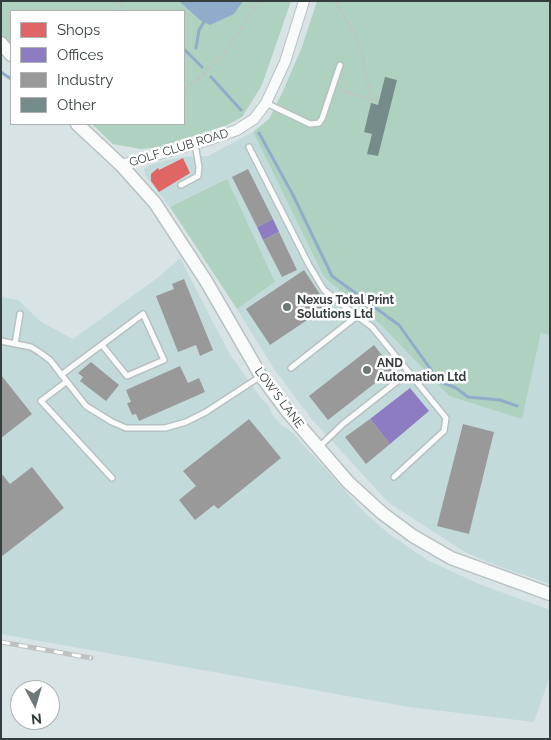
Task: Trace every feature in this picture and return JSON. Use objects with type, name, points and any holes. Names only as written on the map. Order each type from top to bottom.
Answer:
[{"type":"street","name":"GOLF CLUB ROAD","points":[[121,165],[237,130],[254,119],[266,103],[285,62],[304,1]]},
{"type":"street","points":[[1,43],[10,54]]},
{"type":"street","name":"LOW'S LANE","points":[[77,125],[121,165],[155,203],[185,247],[261,376],[318,448],[359,492],[382,513],[413,536],[469,566],[550,594]]},
{"type":"lane","points":[[266,103],[310,124],[319,122],[322,119],[340,65]]},
{"type":"lane","points":[[181,185],[198,176],[199,167],[195,144]]},
{"type":"lane","points":[[249,147],[324,290],[372,327],[446,418],[444,431],[394,478]]},
{"type":"lane","points":[[15,344],[20,314]]},
{"type":"lane","points":[[60,375],[143,314],[164,360],[127,376],[102,345]]},
{"type":"lane","points":[[291,368],[357,316]]},
{"type":"lane","points":[[1,341],[31,347],[39,352],[50,360],[86,406],[96,414],[126,428],[149,429],[186,422],[206,412],[261,376]]},
{"type":"lane","points":[[318,448],[343,424],[408,372]]},
{"type":"lane","points":[[66,382],[41,401],[112,478]]},
{"type":"path","points":[[185,88],[202,76],[228,49],[245,26],[258,1]]},
{"type":"path","points":[[335,1],[357,38],[369,90],[368,98]]},
{"type":"path","points":[[332,88],[377,101]]},
{"type":"shaded area","points":[[253,132],[324,277],[381,325],[449,396],[522,418],[541,333],[550,335],[550,584],[492,564],[465,552],[389,503],[310,417],[274,369],[237,309],[275,282],[227,180],[170,207],[145,175],[144,169],[152,164],[182,157],[208,156]]},
{"type":"shaded area","points":[[180,258],[229,353],[260,397],[269,406],[271,413],[281,425],[292,432],[366,514],[389,534],[429,561],[479,584],[550,610],[550,676],[534,722],[409,707],[1,634],[1,297],[18,300],[41,322],[73,339],[160,276]]},
{"type":"green space","points":[[1,1],[291,1],[262,85],[242,117],[227,125],[197,135],[159,147],[141,149],[113,144],[93,125],[185,125],[185,10],[10,10],[10,44],[1,33]]},
{"type":"green space","points":[[317,1],[550,1],[550,335],[541,333],[522,419],[449,396],[381,325],[324,277],[253,132],[269,119],[283,91],[302,47]]},
{"type":"green space","points":[[227,179],[275,282],[237,309],[170,207]]},
{"type":"water","points":[[179,1],[243,1],[234,14],[210,25],[200,20]]},
{"type":"building: Shops","points":[[183,158],[190,173],[159,192],[151,181],[151,174],[158,168],[159,170]]},
{"type":"building: Offices","points":[[273,219],[279,232],[263,240],[257,227]]},
{"type":"building: Offices","points":[[410,388],[429,411],[390,444],[370,419]]},
{"type":"building: Industry","points":[[248,169],[273,219],[257,227],[232,177]]},
{"type":"building: Industry","points":[[279,232],[297,270],[282,277],[263,240]]},
{"type":"building: Industry","name":"Nexus Total Print Solutions Ltd","points":[[304,270],[328,306],[270,345],[246,309]]},
{"type":"building: Industry","points":[[184,279],[213,350],[200,356],[196,345],[178,352],[156,296],[174,289],[172,284]]},
{"type":"building: Industry","points":[[374,345],[393,369],[328,420],[309,396]]},
{"type":"building: Industry","points":[[91,362],[119,385],[106,401],[80,381],[83,377],[78,373]]},
{"type":"building: Industry","points":[[180,366],[188,383],[199,378],[205,392],[139,421],[136,414],[132,415],[127,403],[131,402],[126,390]]},
{"type":"building: Industry","points":[[1,375],[32,414],[1,438]]},
{"type":"building: Industry","points":[[249,419],[281,458],[218,509],[214,505],[195,520],[179,500],[196,486],[183,471]]},
{"type":"building: Industry","points":[[370,419],[390,444],[366,464],[345,437]]},
{"type":"building: Industry","points":[[463,424],[494,432],[469,534],[437,526]]},
{"type":"building: Industry","points":[[32,467],[64,508],[1,557],[1,473],[10,484]]},
{"type":"building: Other","points":[[385,77],[397,80],[378,156],[367,154],[372,134],[364,132],[371,103],[378,105]]},
{"type":"waterway","points":[[196,48],[199,30],[204,22]]},
{"type":"waterway","points":[[185,50],[202,67]]},
{"type":"waterway","points":[[1,72],[10,78]]},
{"type":"waterway","points":[[211,77],[241,110]]},
{"type":"waterway","points":[[259,133],[293,195],[332,276],[399,325],[439,381],[456,388],[468,397],[500,400],[517,406]]},
{"type":"railway","points":[[1,642],[91,658]]},
{"type":"place","name":"Nexus Total Print Solutions Ltd","points":[[287,307]]},
{"type":"place","name":"AND Automation Ltd","points":[[367,370]]}]
